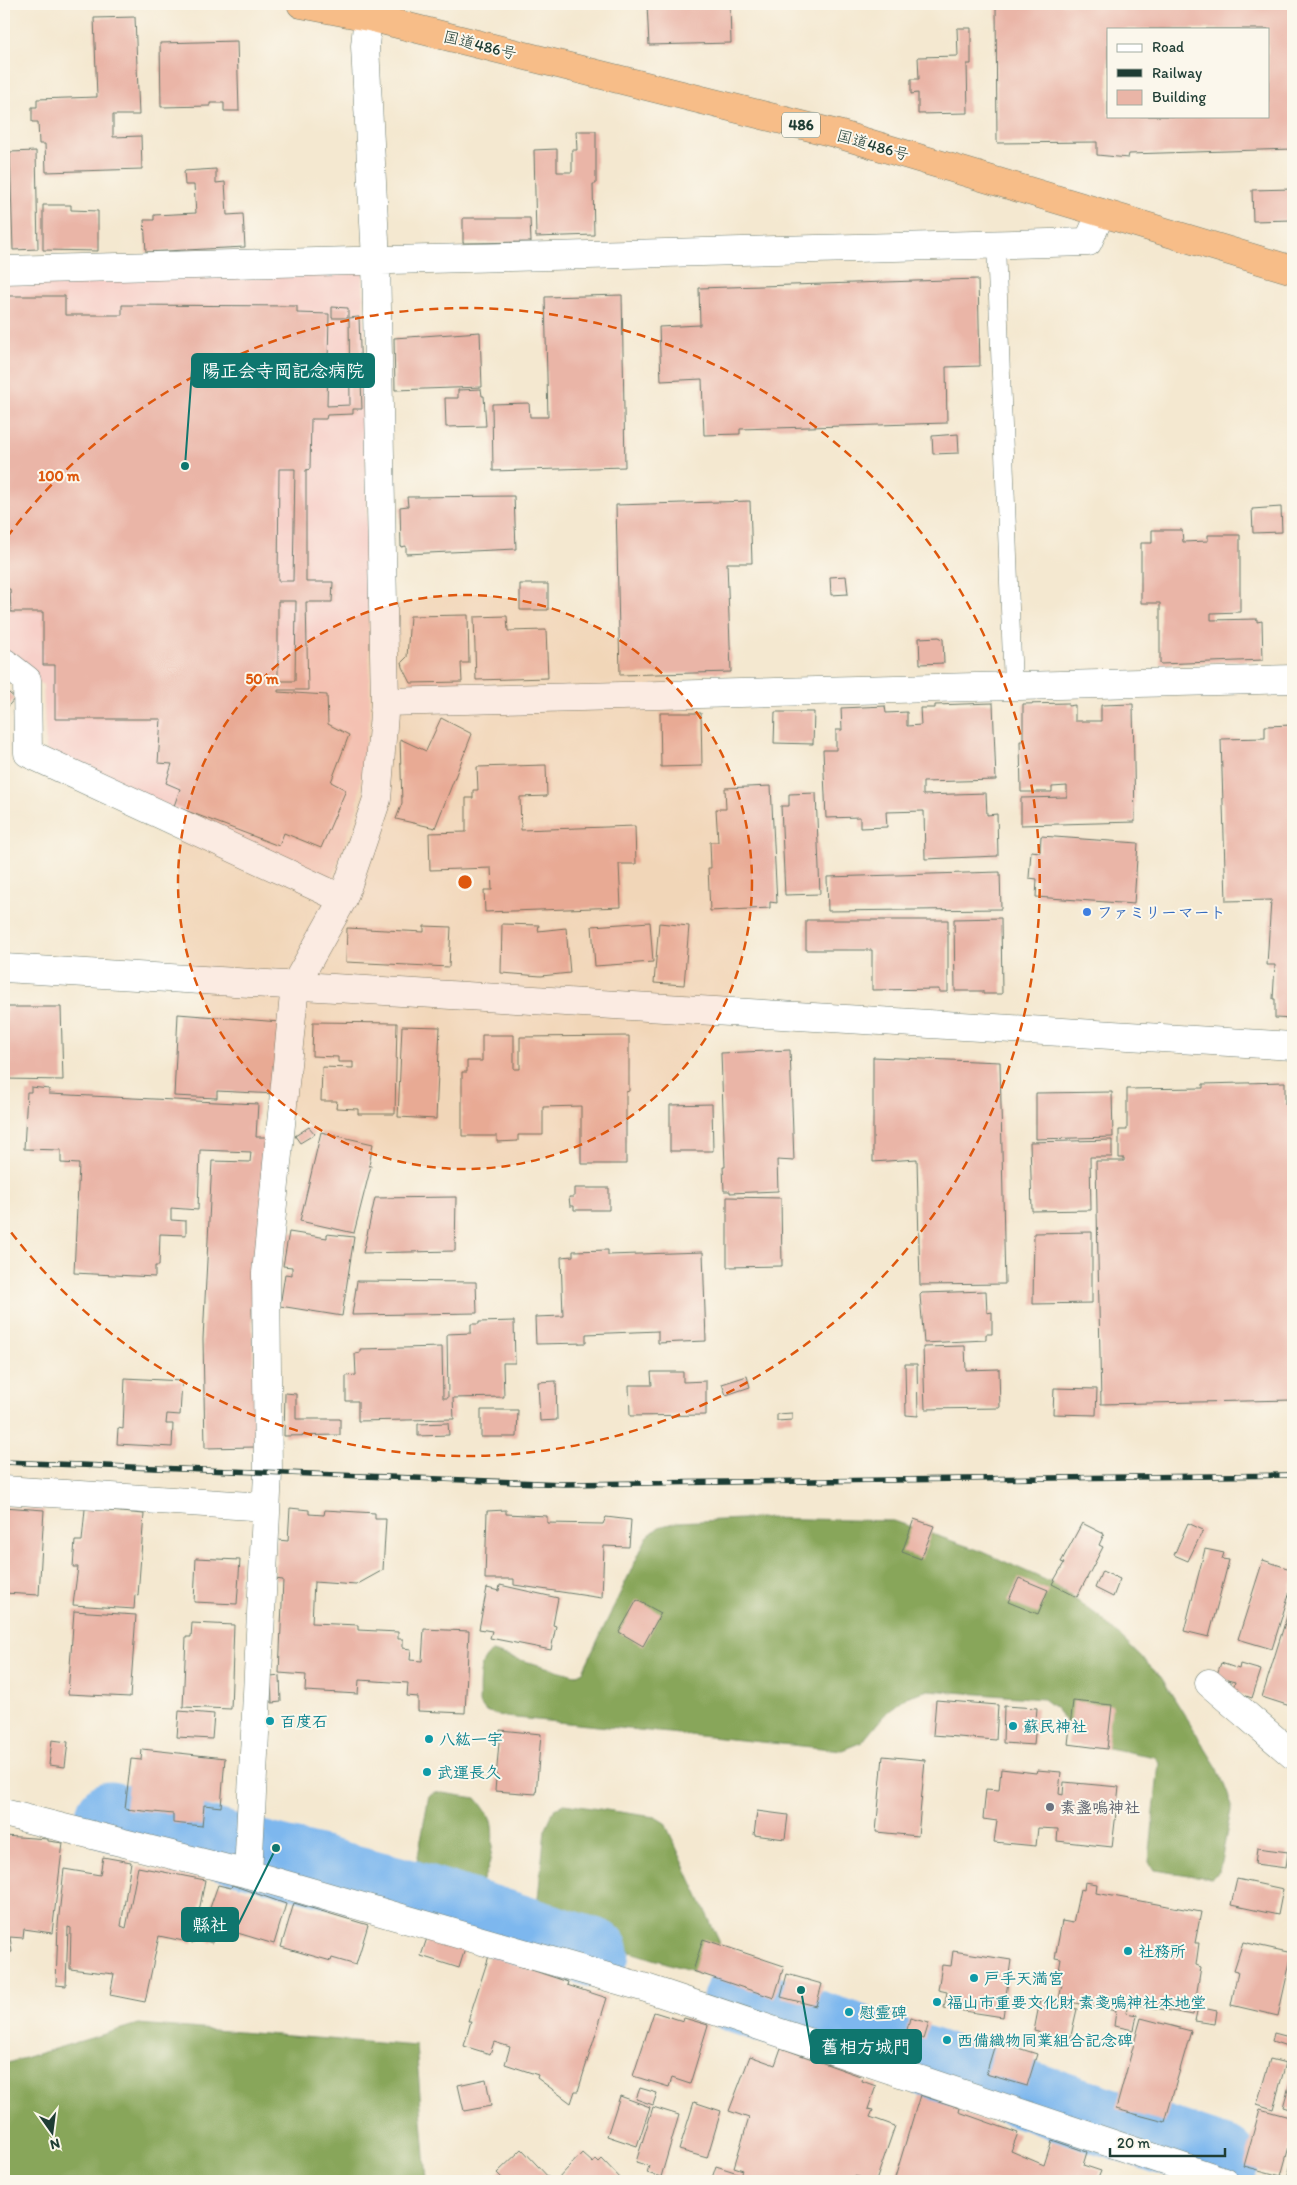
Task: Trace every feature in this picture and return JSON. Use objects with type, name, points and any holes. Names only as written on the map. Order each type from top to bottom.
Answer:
[{"type":"highway","name":"国道486号","points":[[301,4],[369,10],[838,134],[1293,270]]},
{"type":"street","points":[[248,1874],[268,1473],[266,1273],[295,985],[343,899],[377,799],[385,702],[376,260],[365,46],[369,10]]},
{"type":"street","points":[[4,270],[1088,242],[1100,213]]},
{"type":"street","points":[[4,662],[27,680],[28,753],[343,899]]},
{"type":"street","points":[[385,702],[1293,679]]},
{"type":"street","points":[[4,968],[1293,1046]]},
{"type":"street","points":[[4,1490],[265,1507]]},
{"type":"street","points":[[1210,1683],[1293,1755]]},
{"type":"street","points":[[4,1813],[248,1874],[646,1988],[1224,2181]]},
{"type":"lane","points":[[996,244],[1014,686]]},
{"type":"shaded area","points":[[363,272],[370,711],[357,807],[331,881],[46,750],[43,685],[4,652],[4,281]]},
{"type":"green space","points":[[764,1518],[894,1521],[981,1551],[1052,1583],[1100,1617],[1161,1677],[1218,1769],[1232,1805],[1219,1872],[1211,1878],[1154,1870],[1149,1862],[1159,1762],[1155,1757],[1087,1744],[1077,1735],[1056,1709],[1043,1699],[928,1690],[906,1697],[886,1713],[862,1742],[842,1750],[506,1717],[485,1711],[479,1703],[481,1668],[483,1661],[492,1652],[575,1675],[583,1671],[647,1537],[659,1527],[677,1522]]},
{"type":"green space","points":[[435,1792],[476,1798],[485,1809],[491,1821],[493,1839],[487,1871],[478,1887],[465,1894],[446,1893],[422,1888],[416,1884],[415,1873],[429,1795]]},
{"type":"green space","points":[[564,1804],[655,1817],[665,1823],[719,1941],[720,1952],[703,1974],[551,1928],[541,1920],[537,1908],[545,1830],[555,1808]]},
{"type":"green space","points":[[285,1841],[412,1871],[409,1884],[282,1855]]},
{"type":"green space","points":[[138,2024],[416,2046],[427,2181],[4,2181],[4,2064]]},
{"type":"building","points":[[647,4],[730,4],[731,43],[649,45]]},
{"type":"building","points":[[996,4],[1293,4],[1293,149],[1129,154],[1128,158],[1097,155],[1097,142],[997,143]]},
{"type":"building","points":[[135,17],[139,115],[113,115],[113,137],[141,136],[142,169],[46,172],[45,144],[39,144],[38,122],[32,122],[32,107],[37,107],[37,99],[97,97],[94,18]]},
{"type":"building","points":[[957,28],[971,28],[971,64],[967,64],[968,113],[918,114],[918,93],[911,94],[911,79],[919,79],[918,57],[958,56]]},
{"type":"building","points":[[237,41],[239,111],[224,111],[224,103],[210,103],[210,106],[161,107],[160,43]]},
{"type":"building","points":[[576,131],[596,131],[596,184],[593,184],[594,235],[536,237],[534,150],[557,149],[557,172],[572,172],[572,150],[577,150]]},
{"type":"building","points":[[36,151],[38,249],[13,250],[10,152]]},
{"type":"building","points":[[216,169],[216,183],[225,182],[227,215],[243,214],[245,247],[146,252],[144,220],[154,220],[154,215],[196,213],[194,185],[185,185],[184,171]]},
{"type":"building","points":[[1293,189],[1293,220],[1253,221],[1252,190]]},
{"type":"building","points":[[43,205],[71,205],[71,210],[98,211],[98,251],[43,250]]},
{"type":"building","points":[[463,218],[530,218],[531,242],[463,243]]},
{"type":"building","points":[[978,279],[980,366],[946,367],[947,423],[740,429],[740,434],[704,435],[702,379],[661,381],[659,327],[700,325],[699,288]]},
{"type":"building","points":[[622,295],[625,467],[493,471],[492,404],[529,403],[530,417],[548,417],[545,297]]},
{"type":"building","points":[[4,296],[65,296],[65,315],[122,315],[122,305],[297,306],[297,313],[329,314],[327,406],[350,405],[349,318],[359,317],[362,409],[353,409],[353,414],[327,415],[326,419],[311,419],[310,469],[306,470],[306,582],[333,582],[332,602],[306,602],[308,690],[278,690],[278,692],[327,695],[328,724],[349,735],[331,782],[346,790],[321,848],[284,833],[279,846],[174,806],[180,789],[166,783],[172,764],[158,763],[161,719],[55,719],[55,665],[43,665],[43,612],[11,612],[10,589],[4,589]],"holes":[[[279,469],[295,469],[293,581],[278,581]],[[278,601],[296,601],[295,681],[278,681]]]},
{"type":"building","points":[[332,307],[348,308],[348,318],[332,318]]},
{"type":"building","points":[[480,332],[482,387],[395,390],[394,338]]},
{"type":"building","points":[[481,389],[482,396],[484,396],[486,426],[446,427],[445,398],[458,398],[458,390]]},
{"type":"building","points":[[958,434],[959,453],[933,454],[932,436]]},
{"type":"building","points":[[514,496],[516,549],[406,554],[406,546],[401,547],[400,507],[408,506],[407,497]]},
{"type":"building","points":[[750,501],[752,563],[727,563],[731,672],[620,675],[616,505]]},
{"type":"building","points":[[1281,507],[1282,532],[1253,533],[1252,509]]},
{"type":"building","points":[[1152,530],[1182,530],[1183,542],[1208,541],[1208,535],[1240,535],[1240,612],[1211,613],[1211,620],[1257,619],[1257,622],[1262,621],[1263,660],[1160,664],[1160,603],[1141,603],[1141,543],[1152,543]]},
{"type":"building","points":[[846,576],[848,594],[831,595],[830,577]]},
{"type":"building","points":[[520,584],[548,584],[548,610],[520,610]]},
{"type":"building","points":[[468,615],[469,663],[461,663],[462,682],[411,683],[402,662],[407,657],[410,616]]},
{"type":"building","points":[[507,616],[508,631],[546,630],[548,678],[476,680],[474,617]]},
{"type":"building","points":[[939,637],[943,639],[944,663],[920,664],[919,638]]},
{"type":"building","points":[[4,689],[15,698],[4,711]]},
{"type":"building","points":[[993,703],[996,780],[923,782],[923,795],[986,793],[987,815],[997,814],[998,856],[925,859],[924,811],[886,812],[887,827],[860,828],[860,817],[826,818],[823,750],[836,750],[836,730],[842,730],[841,708],[885,706],[886,713],[907,712],[907,726],[921,725],[920,708],[935,708],[935,705]]},
{"type":"building","points":[[1068,703],[1068,706],[1075,705],[1075,721],[1101,721],[1101,705],[1133,704],[1135,822],[1021,825],[1021,798],[1067,797],[1067,786],[1052,787],[1052,792],[1021,792],[1020,741],[1023,741],[1023,704]]},
{"type":"building","points":[[775,712],[814,712],[813,744],[774,743]]},
{"type":"building","points":[[660,713],[701,713],[702,766],[661,767]]},
{"type":"building","points":[[441,718],[472,734],[435,828],[396,819],[402,803],[400,739],[426,751]]},
{"type":"building","points":[[1293,725],[1293,1019],[1275,1018],[1275,999],[1273,999],[1275,965],[1267,965],[1271,900],[1226,901],[1221,739],[1265,738],[1265,726]]},
{"type":"building","points":[[546,765],[547,796],[520,797],[521,830],[635,826],[636,864],[619,864],[621,907],[485,912],[484,890],[492,890],[491,868],[430,870],[429,833],[466,832],[466,798],[473,798],[473,790],[478,790],[477,767]]},
{"type":"building","points":[[771,786],[777,903],[770,902],[770,908],[710,911],[708,868],[711,868],[710,842],[718,842],[716,809],[726,809],[725,788]]},
{"type":"building","points":[[816,793],[820,894],[785,895],[781,806],[789,806],[789,794]]},
{"type":"building","points":[[1041,836],[1138,843],[1134,904],[1036,897],[1037,879],[1029,878],[1031,851],[1040,852]]},
{"type":"building","points":[[1000,872],[1001,909],[828,911],[827,877]]},
{"type":"building","points":[[1001,918],[1002,994],[983,994],[983,991],[955,991],[954,919]]},
{"type":"building","points":[[806,920],[948,920],[948,992],[939,992],[939,989],[872,990],[872,950],[806,950]]},
{"type":"building","points":[[650,922],[653,962],[595,966],[592,926]]},
{"type":"building","points":[[659,923],[689,926],[684,985],[654,983]]},
{"type":"building","points":[[502,924],[539,925],[538,931],[566,928],[570,973],[541,976],[501,973]]},
{"type":"building","points":[[424,926],[451,927],[449,967],[346,962],[347,928],[424,932]]},
{"type":"building","points":[[6,1007],[61,1007],[63,1080],[5,1079]]},
{"type":"building","points":[[178,1014],[280,1022],[276,1094],[217,1091],[217,1098],[174,1096]]},
{"type":"building","points":[[313,1022],[397,1023],[395,1114],[358,1114],[358,1109],[336,1108],[337,1101],[321,1101],[322,1067],[353,1068],[353,1062],[338,1062],[338,1057],[312,1056]]},
{"type":"building","points":[[402,1026],[440,1027],[436,1119],[398,1117]]},
{"type":"building","points":[[482,1035],[514,1035],[514,1069],[520,1069],[520,1037],[629,1036],[629,1091],[626,1092],[626,1164],[581,1164],[581,1106],[543,1107],[543,1135],[518,1135],[518,1141],[497,1142],[497,1136],[462,1136],[462,1072],[467,1072],[467,1061],[482,1061]]},
{"type":"building","points":[[790,1050],[794,1161],[777,1160],[778,1191],[730,1193],[730,1191],[724,1191],[723,1167],[725,1167],[721,1053]]},
{"type":"building","points":[[873,1057],[1000,1062],[1005,1284],[920,1285],[917,1159],[873,1162]]},
{"type":"building","points":[[1285,1082],[1285,1104],[1293,1104],[1293,1400],[1101,1404],[1096,1161],[1124,1161],[1124,1158],[1119,1158],[1119,1130],[1127,1130],[1127,1089],[1203,1088],[1203,1084]]},
{"type":"building","points":[[31,1087],[49,1089],[49,1094],[258,1104],[256,1137],[266,1137],[257,1308],[252,1308],[255,1447],[205,1448],[203,1339],[212,1161],[250,1162],[251,1152],[200,1150],[198,1210],[171,1208],[171,1220],[186,1221],[186,1235],[160,1234],[159,1266],[155,1266],[155,1277],[74,1273],[79,1164],[61,1163],[61,1150],[24,1149],[27,1092],[31,1092]]},
{"type":"building","points":[[1112,1092],[1113,1137],[1036,1139],[1036,1093]]},
{"type":"building","points":[[712,1104],[713,1151],[670,1151],[670,1105]]},
{"type":"building","points":[[309,1127],[315,1134],[300,1143],[295,1136]]},
{"type":"building","points":[[321,1132],[373,1144],[369,1166],[371,1166],[354,1233],[300,1221]]},
{"type":"building","points":[[1112,1140],[1112,1157],[1090,1157],[1091,1210],[1032,1211],[1030,1142]]},
{"type":"building","points":[[574,1188],[609,1188],[609,1210],[574,1210],[574,1206],[570,1206],[569,1197],[574,1197]]},
{"type":"building","points":[[456,1197],[455,1251],[363,1253],[375,1198]]},
{"type":"building","points":[[727,1197],[781,1198],[782,1266],[727,1267]]},
{"type":"building","points":[[289,1232],[327,1238],[327,1234],[354,1237],[342,1316],[280,1306],[285,1274],[292,1275],[292,1267],[283,1266]]},
{"type":"building","points":[[1092,1232],[1092,1303],[1033,1304],[1034,1233]]},
{"type":"building","points":[[608,1250],[608,1255],[703,1252],[706,1341],[658,1343],[658,1331],[586,1334],[586,1343],[536,1344],[535,1317],[563,1316],[561,1257],[573,1256],[573,1251]]},
{"type":"building","points":[[357,1281],[476,1282],[477,1313],[352,1315]]},
{"type":"building","points":[[986,1291],[987,1313],[992,1312],[992,1334],[986,1334],[986,1340],[924,1343],[920,1295],[922,1293]]},
{"type":"building","points":[[514,1321],[515,1363],[503,1363],[504,1397],[453,1398],[454,1419],[358,1421],[358,1401],[346,1401],[346,1376],[356,1375],[355,1354],[360,1353],[360,1349],[442,1347],[443,1398],[448,1398],[447,1334],[471,1333],[471,1324],[479,1324],[479,1322]]},
{"type":"building","points":[[965,1346],[966,1370],[999,1369],[1000,1408],[925,1409],[923,1347]]},
{"type":"building","points":[[905,1364],[917,1364],[918,1416],[906,1415]]},
{"type":"building","points":[[651,1372],[683,1372],[683,1382],[706,1381],[706,1415],[630,1416],[629,1385],[652,1385]]},
{"type":"building","points":[[747,1376],[750,1387],[726,1395],[722,1384]]},
{"type":"building","points":[[125,1378],[182,1381],[180,1415],[167,1414],[166,1424],[173,1424],[172,1447],[117,1444],[118,1428],[123,1429]]},
{"type":"building","points":[[556,1381],[557,1420],[540,1421],[538,1382]]},
{"type":"building","points":[[1054,1388],[1097,1389],[1096,1415],[1053,1414]]},
{"type":"building","points":[[285,1393],[296,1394],[296,1419],[340,1419],[340,1435],[284,1436]]},
{"type":"building","points":[[481,1410],[518,1410],[517,1437],[481,1437]]},
{"type":"building","points":[[792,1413],[792,1420],[777,1421],[777,1414]]},
{"type":"building","points":[[448,1423],[449,1435],[418,1436],[418,1424]]},
{"type":"building","points":[[4,1507],[44,1510],[39,1595],[4,1593]]},
{"type":"building","points":[[290,1508],[309,1510],[309,1514],[324,1515],[325,1510],[375,1513],[375,1519],[386,1519],[383,1570],[356,1585],[314,1582],[312,1623],[358,1625],[358,1630],[398,1632],[398,1639],[403,1639],[403,1648],[411,1649],[410,1660],[422,1661],[424,1629],[469,1631],[465,1713],[418,1711],[418,1697],[407,1696],[408,1683],[359,1680],[358,1694],[305,1691],[306,1675],[279,1673],[283,1580],[275,1579],[278,1540],[288,1541]]},
{"type":"building","points":[[85,1509],[144,1514],[138,1596],[135,1595],[134,1609],[73,1605],[78,1567],[73,1567],[75,1541],[82,1541]]},
{"type":"building","points":[[506,1510],[506,1514],[547,1516],[547,1523],[603,1524],[606,1517],[631,1520],[629,1547],[604,1546],[602,1598],[514,1585],[514,1579],[485,1579],[487,1511]]},
{"type":"building","points":[[914,1519],[934,1526],[921,1559],[902,1552]]},
{"type":"building","points":[[1082,1523],[1104,1534],[1099,1545],[1103,1547],[1077,1597],[1052,1584],[1064,1563],[1061,1562]]},
{"type":"building","points":[[1188,1523],[1203,1530],[1188,1561],[1174,1555]]},
{"type":"building","points":[[1205,1549],[1224,1553],[1222,1559],[1229,1560],[1209,1637],[1184,1631]]},
{"type":"building","points":[[196,1558],[240,1560],[237,1604],[194,1602]]},
{"type":"building","points":[[1263,1560],[1293,1570],[1293,1581],[1272,1649],[1238,1639]]},
{"type":"building","points":[[1102,1571],[1120,1579],[1113,1597],[1095,1588]]},
{"type":"building","points":[[1019,1578],[1048,1590],[1038,1614],[1008,1602]]},
{"type":"building","points":[[500,1585],[558,1598],[553,1625],[556,1626],[551,1650],[490,1638],[492,1631],[479,1629],[487,1588],[499,1591]]},
{"type":"building","points":[[637,1600],[661,1613],[643,1646],[619,1632]]},
{"type":"building","points":[[1293,1601],[1293,1707],[1262,1697]]},
{"type":"building","points":[[74,1611],[136,1615],[130,1697],[68,1694]]},
{"type":"building","points":[[192,1623],[234,1625],[231,1709],[183,1707],[186,1637],[191,1637]]},
{"type":"building","points":[[1221,1663],[1239,1669],[1240,1664],[1261,1670],[1252,1698],[1232,1691],[1235,1682],[1216,1677]]},
{"type":"building","points":[[280,1676],[281,1702],[272,1703],[271,1677]]},
{"type":"building","points":[[936,1700],[998,1705],[996,1740],[933,1735]]},
{"type":"building","points":[[1073,1701],[1112,1705],[1107,1749],[1068,1744]]},
{"type":"building","points":[[1004,1706],[1037,1708],[1034,1745],[1003,1743]]},
{"type":"building","points":[[179,1711],[214,1714],[212,1739],[177,1737]]},
{"type":"building","points":[[500,1730],[541,1734],[536,1794],[495,1791]]},
{"type":"building","points":[[52,1740],[68,1742],[65,1767],[49,1765]]},
{"type":"building","points":[[142,1749],[225,1758],[221,1807],[204,1805],[202,1826],[173,1823],[173,1814],[125,1809],[131,1759],[141,1760]]},
{"type":"building","points":[[883,1756],[925,1760],[918,1836],[876,1832]]},
{"type":"building","name":"素盞嗚神社","points":[[1001,1769],[1036,1773],[1037,1770],[1061,1772],[1059,1794],[1063,1795],[1064,1782],[1119,1787],[1112,1847],[1057,1841],[1058,1829],[1038,1828],[1036,1846],[994,1842],[997,1821],[983,1819],[986,1789],[999,1790]]},
{"type":"building","points":[[757,1811],[788,1815],[785,1839],[754,1835]]},
{"type":"building","points":[[4,1836],[48,1839],[48,1841],[63,1843],[52,1933],[24,1929],[23,1938],[10,1937],[12,1952],[4,1953]]},
{"type":"building","points":[[1257,1848],[1288,1852],[1286,1868],[1255,1864]]},
{"type":"building","points":[[103,1857],[131,1862],[121,1926],[126,1928],[138,1867],[205,1880],[193,1943],[159,1936],[145,2002],[110,1995],[114,1974],[70,1969],[71,1928],[68,1927],[66,1986],[56,1985],[58,1924],[64,1869],[100,1875]]},
{"type":"building","points":[[1237,1879],[1283,1889],[1278,1915],[1231,1905]]},
{"type":"building","name":"社務所","points":[[1085,1882],[1097,1884],[1096,1893],[1201,1912],[1195,1943],[1199,1943],[1196,1965],[1201,1967],[1193,2015],[1128,2003],[1126,2013],[1137,2015],[1134,2030],[1114,2026],[1116,2011],[1059,2000],[1062,1983],[1057,1982],[1061,1959],[1055,1958],[1062,1921],[1073,1923],[1080,1889],[1084,1890]]},
{"type":"building","points":[[218,1885],[231,1888],[232,1885],[286,1904],[274,1944],[231,1931],[229,1938],[215,1933],[212,1943],[199,1939]]},
{"type":"building","points":[[294,1903],[368,1925],[356,1965],[332,1958],[331,1961],[281,1947]]},
{"type":"building","points":[[427,1938],[465,1949],[459,1968],[421,1956]]},
{"type":"building","points":[[703,1939],[784,1966],[774,1998],[693,1971]]},
{"type":"building","points":[[1243,1942],[1292,1953],[1278,2016],[1231,2005],[1238,1971],[1234,1970]]},
{"type":"building","name":"戸手天満宮","points":[[953,1951],[1011,1960],[1003,2017],[944,2008],[947,1992],[938,1990],[942,1965],[951,1966]]},
{"type":"building","points":[[489,1956],[568,1982],[567,1985],[607,1998],[578,2091],[575,2091],[571,2103],[537,2078],[538,2075],[505,2064],[510,2047],[494,2042],[490,2054],[464,2046],[471,2021],[468,2021]]},
{"type":"building","points":[[787,1974],[822,1984],[816,2006],[781,1997]]},
{"type":"building","points":[[1040,2000],[1077,2009],[1070,2040],[1034,2031]]},
{"type":"building","points":[[1198,2007],[1217,2011],[1215,2024],[1195,2021]]},
{"type":"building","points":[[654,2012],[683,2021],[684,2018],[708,2025],[690,2084],[672,2078],[669,2087],[633,2076]]},
{"type":"building","points":[[910,2018],[929,2023],[924,2039],[906,2034]]},
{"type":"building","points":[[1141,2018],[1191,2031],[1165,2122],[1116,2109]]},
{"type":"building","points":[[1274,2033],[1293,2038],[1293,2048],[1272,2041]]},
{"type":"building","points":[[996,2041],[1037,2054],[1027,2086],[986,2074]]},
{"type":"building","points":[[781,2048],[863,2077],[862,2081],[876,2086],[868,2109],[873,2110],[870,2117],[895,2126],[876,2181],[854,2176],[852,2181],[711,2181],[716,2166],[741,2174],[743,2170],[734,2167],[749,2118],[729,2111],[750,2056],[775,2065]]},
{"type":"building","points":[[1270,2059],[1286,2063],[1273,2109],[1257,2104]]},
{"type":"building","points":[[1293,2072],[1293,2110],[1283,2107]]},
{"type":"building","points":[[486,2079],[491,2106],[464,2111],[458,2085]]},
{"type":"building","points":[[640,2088],[657,2093],[653,2105],[636,2099]]},
{"type":"building","points":[[920,2095],[960,2108],[959,2112],[1018,2133],[1011,2151],[1044,2165],[1052,2140],[1087,2152],[1083,2165],[1101,2171],[1097,2181],[960,2181],[950,2178],[949,2181],[894,2181]]},
{"type":"building","points":[[620,2096],[650,2107],[637,2146],[607,2136]]},
{"type":"building","points":[[694,2102],[721,2111],[707,2158],[679,2150]]},
{"type":"building","points":[[653,2107],[679,2115],[661,2177],[647,2173],[649,2166],[636,2162]]},
{"type":"building","points":[[1260,2109],[1293,2118],[1293,2132],[1281,2176],[1244,2166]]},
{"type":"building","points":[[522,2149],[550,2181],[505,2181],[497,2173]]},
{"type":"building","points":[[582,2153],[593,2163],[596,2159],[599,2162],[602,2159],[623,2181],[556,2181]]},
{"type":"building","points":[[1293,2158],[1293,2181],[1286,2181]]},
{"type":"waterway","points":[[110,1816],[409,1894],[595,1953]]},
{"type":"waterway","points":[[737,1999],[1224,2160]]},
{"type":"railway","points":[[4,1462],[564,1484],[1293,1475]]},
{"type":"place","name":"陽正会寺岡記念病院","points":[[185,466]]},
{"type":"place","name":"ファミリーマート","points":[[1087,912]]},
{"type":"place","name":"百度石","points":[[270,1721]]},
{"type":"place","name":"蘇民神社","points":[[1013,1726]]},
{"type":"place","name":"八紘一宇","points":[[429,1739]]},
{"type":"place","name":"武運長久","points":[[427,1772]]},
{"type":"place","name":"素盞嗚神社","points":[[1050,1807]]},
{"type":"place","name":"縣社","points":[[276,1848]]},
{"type":"place","name":"社務所","points":[[1128,1951]]},
{"type":"place","name":"戸手天満宮","points":[[974,1978]]},
{"type":"place","name":"舊相方城門","points":[[801,1990]]},
{"type":"place","name":"福山市重要文化財 素戔嗚神社本地堂","points":[[937,2002]]},
{"type":"place","name":"慰霊碑","points":[[849,2012]]},
{"type":"place","name":"西備織物同業組合記念碑","points":[[947,2040]]}]
